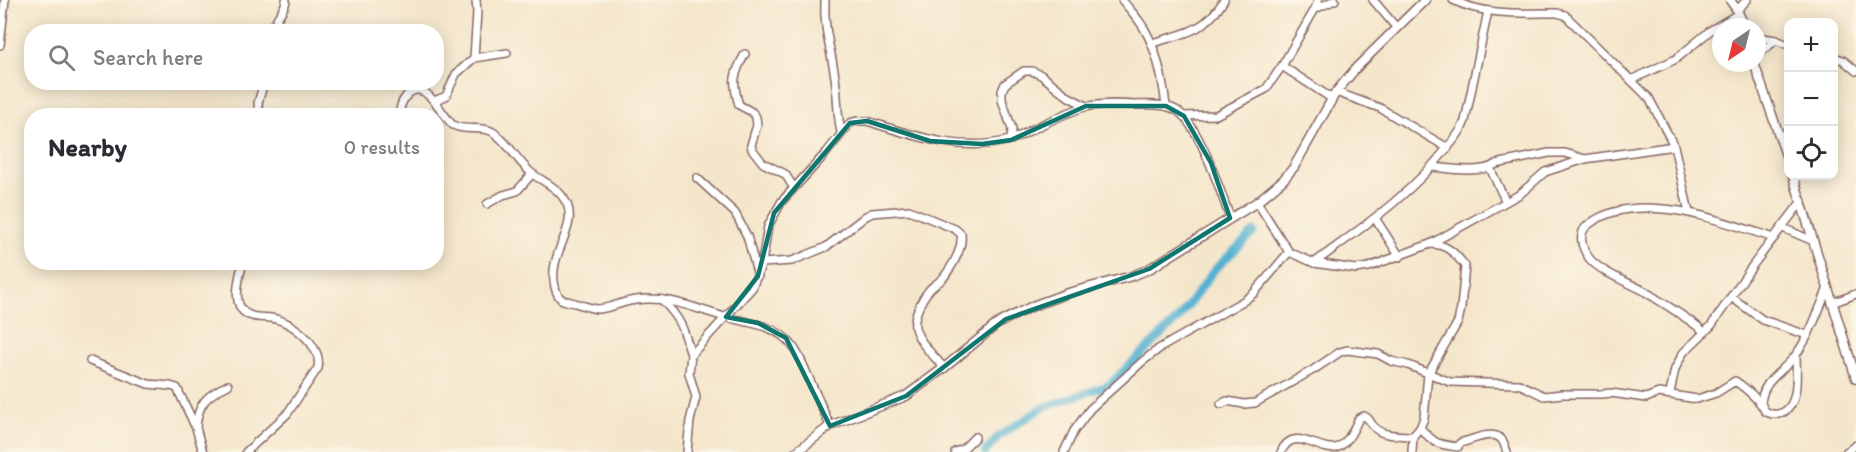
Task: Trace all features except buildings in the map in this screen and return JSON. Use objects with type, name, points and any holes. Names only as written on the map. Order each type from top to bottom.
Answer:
[{"type":"street","points":[[0,45],[5,0]]},
{"type":"street","points":[[273,24],[274,19],[285,7],[286,0]]},
{"type":"street","points":[[474,58],[476,0]]},
{"type":"street","points":[[825,0],[824,20],[836,86],[837,114],[841,132]]},
{"type":"street","points":[[1122,0],[1142,24],[1152,43],[1162,79],[1166,106]]},
{"type":"street","points":[[1152,43],[1201,26],[1211,19],[1224,0]]},
{"type":"street","points":[[1184,116],[1216,115],[1269,85],[1315,9],[1318,0]]},
{"type":"street","points":[[1315,9],[1335,0]]},
{"type":"street","points":[[1373,0],[1396,27]]},
{"type":"street","points":[[796,452],[830,426],[906,396],[1006,319],[1068,293],[1132,276],[1149,269],[1257,202],[1283,180],[1294,167],[1333,95],[1357,67],[1425,0]]},
{"type":"street","points":[[1453,0],[1466,6],[1488,11],[1564,15],[1649,98],[1674,146],[1689,212]]},
{"type":"street","points":[[1730,0],[1741,18]]},
{"type":"street","points":[[1631,80],[1676,58],[1711,30],[1738,14],[1737,10],[1747,0]]},
{"type":"street","points":[[1314,263],[1413,187],[1433,167],[1462,130],[1488,11]]},
{"type":"street","points":[[1766,38],[1784,43]]},
{"type":"street","points":[[1766,48],[1776,40]]},
{"type":"street","points":[[434,100],[446,96],[456,74],[474,58],[507,53]]},
{"type":"street","points":[[745,54],[734,73],[739,105],[756,117],[757,125],[752,149],[763,163],[785,174],[794,188]]},
{"type":"street","points":[[1838,58],[1856,71]]},
{"type":"street","points":[[1282,66],[1333,95],[1380,108],[1448,148]]},
{"type":"street","points":[[1011,140],[1012,129],[1002,100],[1002,91],[1005,84],[1024,71],[1032,71],[1041,75],[1069,97],[1086,106]]},
{"type":"street","points":[[1757,72],[1784,149]]},
{"type":"street","points":[[259,108],[262,90]]},
{"type":"street","points":[[400,108],[403,99],[416,91],[422,91],[440,108]]},
{"type":"street","points":[[691,355],[747,294],[758,276],[768,226],[774,213],[827,152],[841,132],[850,123],[857,121],[867,121],[930,141],[982,144],[1011,140],[1057,117],[1086,106],[1113,104],[1166,106],[1184,116],[1211,163],[1230,218]]},
{"type":"street","points":[[444,113],[452,125],[469,130],[486,129],[496,135],[532,174],[552,185],[566,202],[570,218],[557,253],[553,280],[556,292],[561,299],[594,309],[645,299],[683,303],[726,317],[758,323],[779,332],[794,346],[830,426]]},
{"type":"street","points":[[1257,202],[1289,252],[1314,263],[1356,269],[1400,257],[1430,244],[1505,200],[1520,194],[1550,170],[1585,159],[1674,146]]},
{"type":"street","points":[[1433,167],[1468,170],[1490,168],[1496,164],[1549,153],[1565,153],[1585,159]]},
{"type":"street","points":[[1490,168],[1505,200]]},
{"type":"street","points":[[487,204],[522,188],[532,174]]},
{"type":"street","points":[[697,178],[735,213],[747,236],[758,276]]},
{"type":"street","points":[[1794,180],[1855,373]]},
{"type":"street","points":[[1670,393],[1679,360],[1688,347],[1705,332],[1802,201]]},
{"type":"street","points":[[1705,332],[1644,291],[1598,266],[1589,257],[1581,241],[1583,232],[1589,225],[1618,211],[1638,208],[1689,212],[1774,238]]},
{"type":"street","points":[[762,263],[792,261],[826,247],[872,213],[909,210],[955,229],[961,234],[960,248],[945,275],[930,289],[914,322],[915,331],[920,340],[944,368]]},
{"type":"street","points":[[1375,218],[1400,257]]},
{"type":"street","points":[[1783,228],[1813,242]]},
{"type":"street","points":[[1412,452],[1413,436],[1420,428],[1424,418],[1428,374],[1458,322],[1465,266],[1449,248],[1440,244],[1430,244]]},
{"type":"street","points":[[1064,452],[1082,418],[1128,374],[1160,348],[1245,300],[1254,293],[1289,252]]},
{"type":"street","points":[[242,270],[237,296],[241,309],[252,316],[273,318],[290,325],[305,336],[317,352],[319,361],[318,368],[287,414],[246,452]]},
{"type":"street","points":[[1761,404],[1761,395],[1770,380],[1796,356],[1828,288]]},
{"type":"street","points":[[1832,303],[1856,294]]},
{"type":"street","points":[[1731,297],[1763,320],[1807,335]]},
{"type":"street","points":[[662,300],[676,314],[691,355],[689,373],[696,397],[690,421],[687,452]]},
{"type":"street","points":[[1221,404],[1227,401],[1255,403],[1347,350],[1378,354],[1391,361],[1458,384],[1519,384],[1544,396],[1562,393],[1611,393],[1646,398],[1659,393],[1670,393],[1697,399],[1716,393],[1735,381],[1761,404],[1765,411],[1779,414],[1790,406],[1796,393],[1796,356]]},
{"type":"street","points":[[90,361],[144,383],[177,388],[196,428],[203,452]]},
{"type":"street","points":[[196,428],[197,414],[204,401],[228,385]]},
{"type":"street","points":[[1281,452],[1285,444],[1298,440],[1331,449],[1337,448],[1351,434],[1359,418],[1364,417],[1368,418],[1374,428],[1379,431],[1413,436]]},
{"type":"street","points":[[1420,428],[1433,442],[1458,447],[1460,443],[1492,435],[1497,436],[1502,439],[1507,452]]},
{"type":"street","points":[[955,452],[963,449],[975,436]]},
{"type":"street","points":[[1846,452],[1856,445]]},
{"type":"highlighted area","points":[[1086,106],[1166,106],[1184,116],[1211,163],[1230,218],[1149,269],[1006,319],[906,396],[830,426],[786,338],[758,323],[726,317],[758,276],[774,213],[850,123],[867,121],[930,141],[982,144],[1011,140]]},
{"type":"waterway","points":[[985,452],[999,436],[1044,407],[1109,385],[1178,319],[1215,269],[1254,232]]}]
